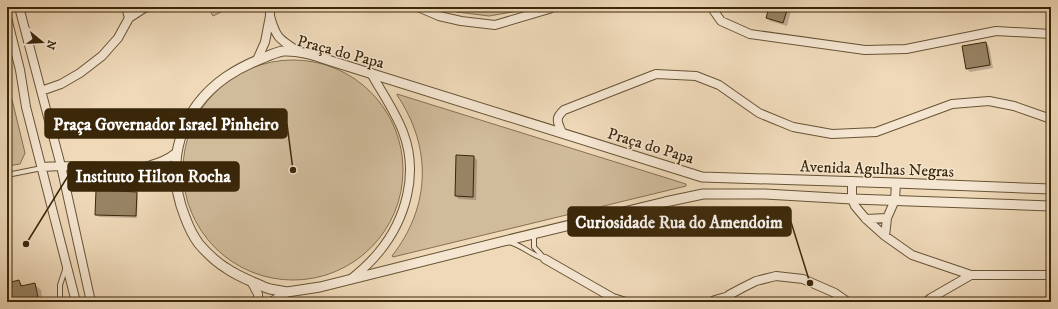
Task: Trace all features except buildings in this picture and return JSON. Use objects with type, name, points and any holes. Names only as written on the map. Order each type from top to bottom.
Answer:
[{"type":"street","points":[[19,7],[61,166],[91,302]]},
{"type":"street","points":[[126,7],[129,18]]},
{"type":"street","points":[[41,91],[61,84],[80,74],[102,56],[118,38],[129,18],[146,7]]},
{"type":"street","points":[[258,60],[266,42],[270,7]]},
{"type":"street","points":[[418,7],[439,16],[461,21],[495,25],[553,7]]},
{"type":"street","points":[[715,8],[722,21],[750,34],[865,50],[906,49],[996,31],[1051,34]]},
{"type":"street","points":[[270,16],[274,30],[278,36],[299,52]]},
{"type":"street","points":[[7,18],[20,70],[26,107],[76,302]]},
{"type":"street","name":"Praça do Papa","points":[[702,177],[371,73],[299,52],[283,51],[244,65],[217,83],[205,94],[193,109],[178,144],[176,170],[180,205],[188,225],[198,243],[214,259],[226,268],[270,289],[287,292],[320,287],[504,241],[703,194]]},
{"type":"street","points":[[351,279],[380,252],[399,221],[405,207],[409,190],[410,173],[408,150],[403,134],[395,114],[371,73]]},
{"type":"street","points":[[562,133],[558,120],[559,115],[564,110],[656,74],[696,76],[719,85],[759,113],[793,127],[832,134],[876,132],[952,104],[989,101],[1014,106],[1051,119]]},
{"type":"street","points":[[42,168],[61,166],[145,167],[160,163],[177,152]]},
{"type":"street","points":[[145,167],[163,175],[177,188]]},
{"type":"street","points":[[702,177],[703,194]]},
{"type":"street","name":"Avenida Agulhas Negras","points":[[702,177],[1051,189]]},
{"type":"street","points":[[852,182],[852,199],[855,206],[866,219],[885,236],[912,255],[971,276],[1051,275]]},
{"type":"street","points":[[885,236],[887,218],[895,200],[896,183]]},
{"type":"street","name":"Avenida Agulhas Negras","points":[[703,194],[766,194],[852,199],[1051,206]]},
{"type":"street","points":[[866,219],[887,218]]},
{"type":"street","points":[[545,259],[613,298],[626,302]]},
{"type":"street","points":[[711,302],[729,295],[756,281],[776,276],[803,279],[835,293],[848,302]]},
{"type":"street","points":[[926,302],[971,276]]},
{"type":"street","points":[[251,281],[258,294],[258,302]]},
{"type":"street","points":[[271,302],[287,292]]},
{"type":"street","points":[[723,302],[729,295]]},
{"type":"lane","points":[[7,175],[42,168]]},
{"type":"lane","points":[[534,234],[534,246],[545,259]]},
{"type":"lane","points":[[504,241],[515,244],[538,257],[545,259]]},
{"type":"lane","points":[[60,302],[60,285],[67,265]]},
{"type":"shaded area","points":[[208,7],[227,7],[227,9],[213,16]]},
{"type":"shaded area","points":[[440,7],[530,7],[518,11],[489,16],[457,12]]},
{"type":"shaded area","points":[[293,60],[314,62],[335,68],[363,85],[371,92],[390,118],[395,128],[401,149],[403,170],[401,191],[395,212],[378,240],[371,248],[345,267],[335,272],[314,278],[293,280],[272,278],[251,272],[223,255],[215,248],[196,222],[191,212],[185,191],[183,170],[185,149],[191,128],[208,100],[215,92],[241,73],[251,68],[272,62]]},
{"type":"shaded area","points":[[7,79],[25,153],[20,164],[7,166]]},
{"type":"shaded area","points":[[397,94],[686,184],[686,186],[393,257],[392,256],[405,237],[414,217],[420,197],[422,176],[421,156],[416,135]]},
{"type":"place","name":"Praça Governador Israel Pinheiro","points":[[293,170]]},
{"type":"place","name":"Instituto Hilton Rocha","points":[[26,244]]},
{"type":"place","name":"Curiosidade Rua do Amendoim","points":[[810,283]]}]
